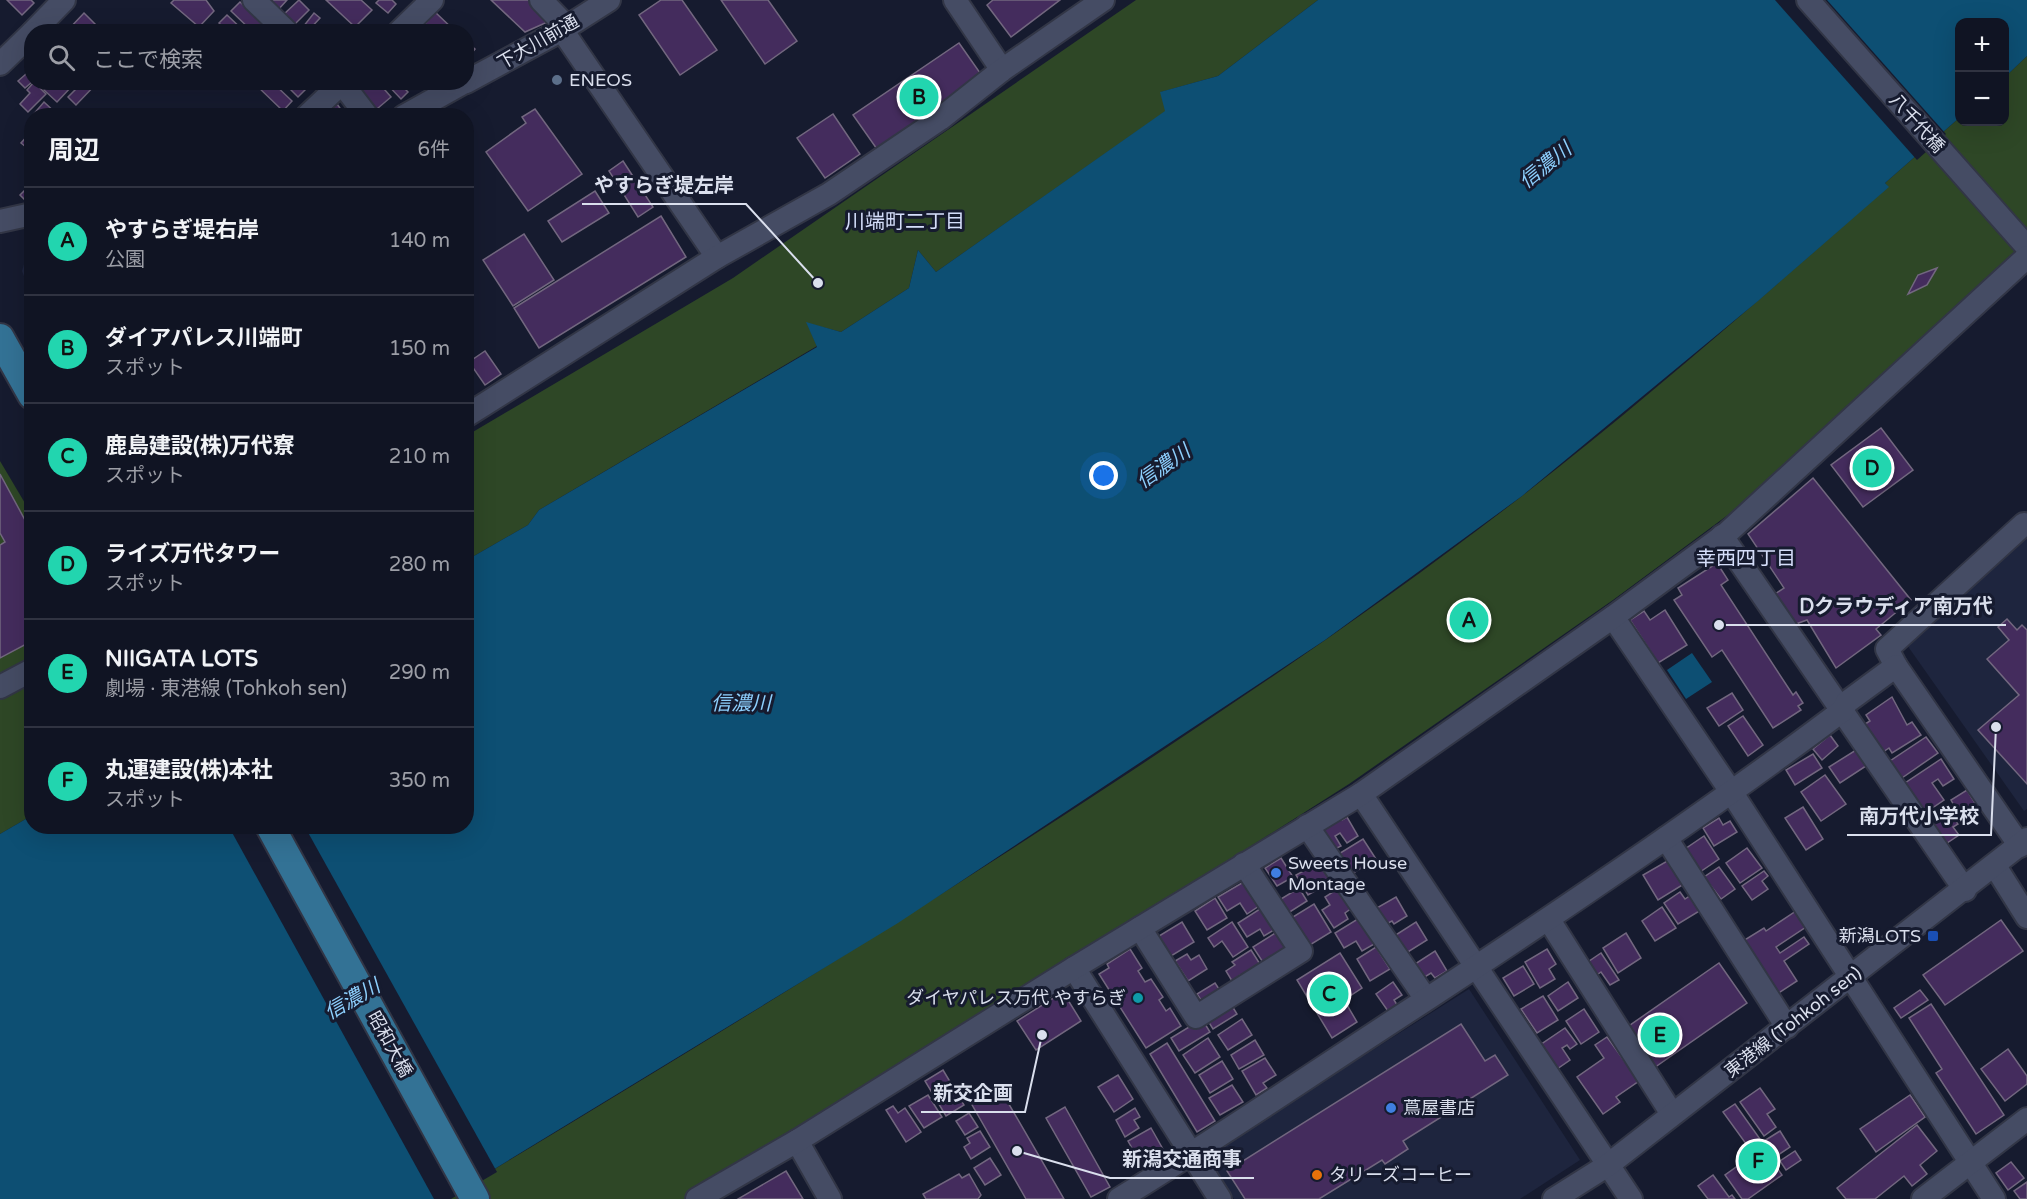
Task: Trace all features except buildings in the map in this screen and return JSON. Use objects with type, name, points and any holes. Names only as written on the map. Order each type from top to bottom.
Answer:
[{"type":"main road","points":[[0,338],[24,381]]},
{"type":"main road","name":"昭和大橋","points":[[274,834],[475,1199]]},
{"type":"street","points":[[40,24],[64,0]]},
{"type":"street","points":[[254,0],[279,24]]},
{"type":"street","points":[[407,24],[432,0]]},
{"type":"street","points":[[541,0],[565,28],[717,257]]},
{"type":"street","name":"下大川前通","points":[[474,78],[565,28],[609,0]]},
{"type":"street","points":[[955,0],[1002,70]]},
{"type":"street","points":[[474,411],[717,257],[829,194],[940,119],[1002,70],[1103,0]]},
{"type":"street","name":"八千代橋","points":[[1808,0],[2027,247]]},
{"type":"street","points":[[0,64],[24,40]]},
{"type":"street","points":[[315,108],[335,90]]},
{"type":"street","points":[[347,90],[361,108]]},
{"type":"street","name":"下大川前通","points":[[419,108],[451,90]]},
{"type":"street","points":[[0,221],[24,216]]},
{"type":"street","points":[[697,1199],[797,1141],[1140,927],[1361,794],[1613,617],[1722,536],[2027,257]]},
{"type":"street","points":[[2023,842],[1896,666],[1887,649],[2024,524]]},
{"type":"street","points":[[1722,536],[1965,890]]},
{"type":"street","points":[[1613,617],[1732,793],[1994,1199]]},
{"type":"street","points":[[1119,1199],[1192,1154],[1549,920],[1732,793],[1842,711],[1847,702],[1896,666]]},
{"type":"street","points":[[0,687],[24,674]]},
{"type":"street","points":[[1361,794],[1631,1199]]},
{"type":"street","points":[[1307,826],[1426,999]]},
{"type":"street","points":[[1665,838],[1787,1027]]},
{"type":"street","name":"東港線 (Tohkoh sen)","points":[[1554,1199],[1608,1165],[1965,890],[2023,842]]},
{"type":"street","points":[[1140,927],[1196,1017],[1301,951],[1244,864]]},
{"type":"street","points":[[1995,866],[2027,917]]},
{"type":"street","points":[[1549,920],[1672,1114]]},
{"type":"street","points":[[1074,968],[1220,1199]]},
{"type":"street","points":[[1923,1199],[2027,1119]]},
{"type":"street","points":[[797,1141],[830,1199]]},
{"type":"shaded area","points":[[2027,533],[2027,809],[2024,811],[1907,645]]},
{"type":"shaded area","points":[[1469,989],[1580,1160],[1520,1199],[1234,1199],[1205,1156]]},
{"type":"green space","points":[[1136,0],[1318,0],[1218,76],[1161,92],[1166,111],[936,272],[918,250],[909,288],[841,332],[807,323],[817,346],[539,510],[528,525],[474,556],[474,431],[733,278]]},
{"type":"green space","points":[[2027,56],[2027,240],[1763,489],[1613,600],[1349,784],[695,1199],[445,1199],[961,882],[1180,739],[1378,603],[1522,496],[1662,383],[1888,187],[1885,183],[1955,122],[1955,126],[2009,126],[2009,73]]},
{"type":"green space","points":[[0,461],[24,502],[24,662],[0,676]]},
{"type":"green space","points":[[24,683],[24,820],[0,834],[0,697]]},
{"type":"water","name":"信濃川","points":[[1318,0],[2027,0],[2027,56],[2009,73],[2009,18],[1955,18],[1955,122],[1885,183],[1889,187],[1758,301],[1522,496],[1325,640],[898,923],[445,1199],[0,1199],[0,834],[24,820],[24,834],[474,834],[474,556],[528,525],[539,510],[817,347],[806,322],[841,332],[909,288],[918,250],[936,272],[1165,111],[1160,92],[1218,76]]},
{"type":"water","points":[[1692,653],[1712,682],[1686,699],[1667,670]]},
{"type":"pier","points":[[1775,0],[1827,0],[1946,134],[1917,160]]},
{"type":"pier","points":[[233,834],[309,834],[497,1172],[451,1199],[434,1199]]},
{"type":"place","name":"ENEOS","points":[[557,80]]},
{"type":"place","name":"ダイアパレス川端町","points":[[919,97]]},
{"type":"place","name":"やすらぎ堤左岸","points":[[818,283]]},
{"type":"place","name":"ライズ万代タワー","points":[[1872,468]]},
{"type":"place","name":"やすらぎ堤右岸","points":[[1469,620]]},
{"type":"place","name":"Dクラウディア南万代","points":[[1719,625]]},
{"type":"place","name":"南万代小学校","points":[[1996,727]]},
{"type":"place","name":"Sweets House Montage","points":[[1276,873]]},
{"type":"place","name":"新潟LOTS","points":[[1933,936]]},
{"type":"place","name":"鹿島建設(株)万代寮","points":[[1329,994]]},
{"type":"place","name":"ダイヤパレス万代 やすらぎ","points":[[1138,998]]},
{"type":"place","name":"新交企画","points":[[1042,1035]]},
{"type":"place","name":"NIIGATA LOTS","points":[[1660,1035]]},
{"type":"place","name":"蔦屋書店","points":[[1391,1108]]},
{"type":"place","name":"新潟交通商事","points":[[1017,1151]]},
{"type":"place","name":"丸運建設(株)本社","points":[[1758,1161]]},
{"type":"place","name":"タリーズコーヒー","points":[[1317,1175]]},
{"type":"district","name":"川端町二丁目","points":[[905,221]]},
{"type":"district","name":"幸西四丁目","points":[[1746,558]]}]
